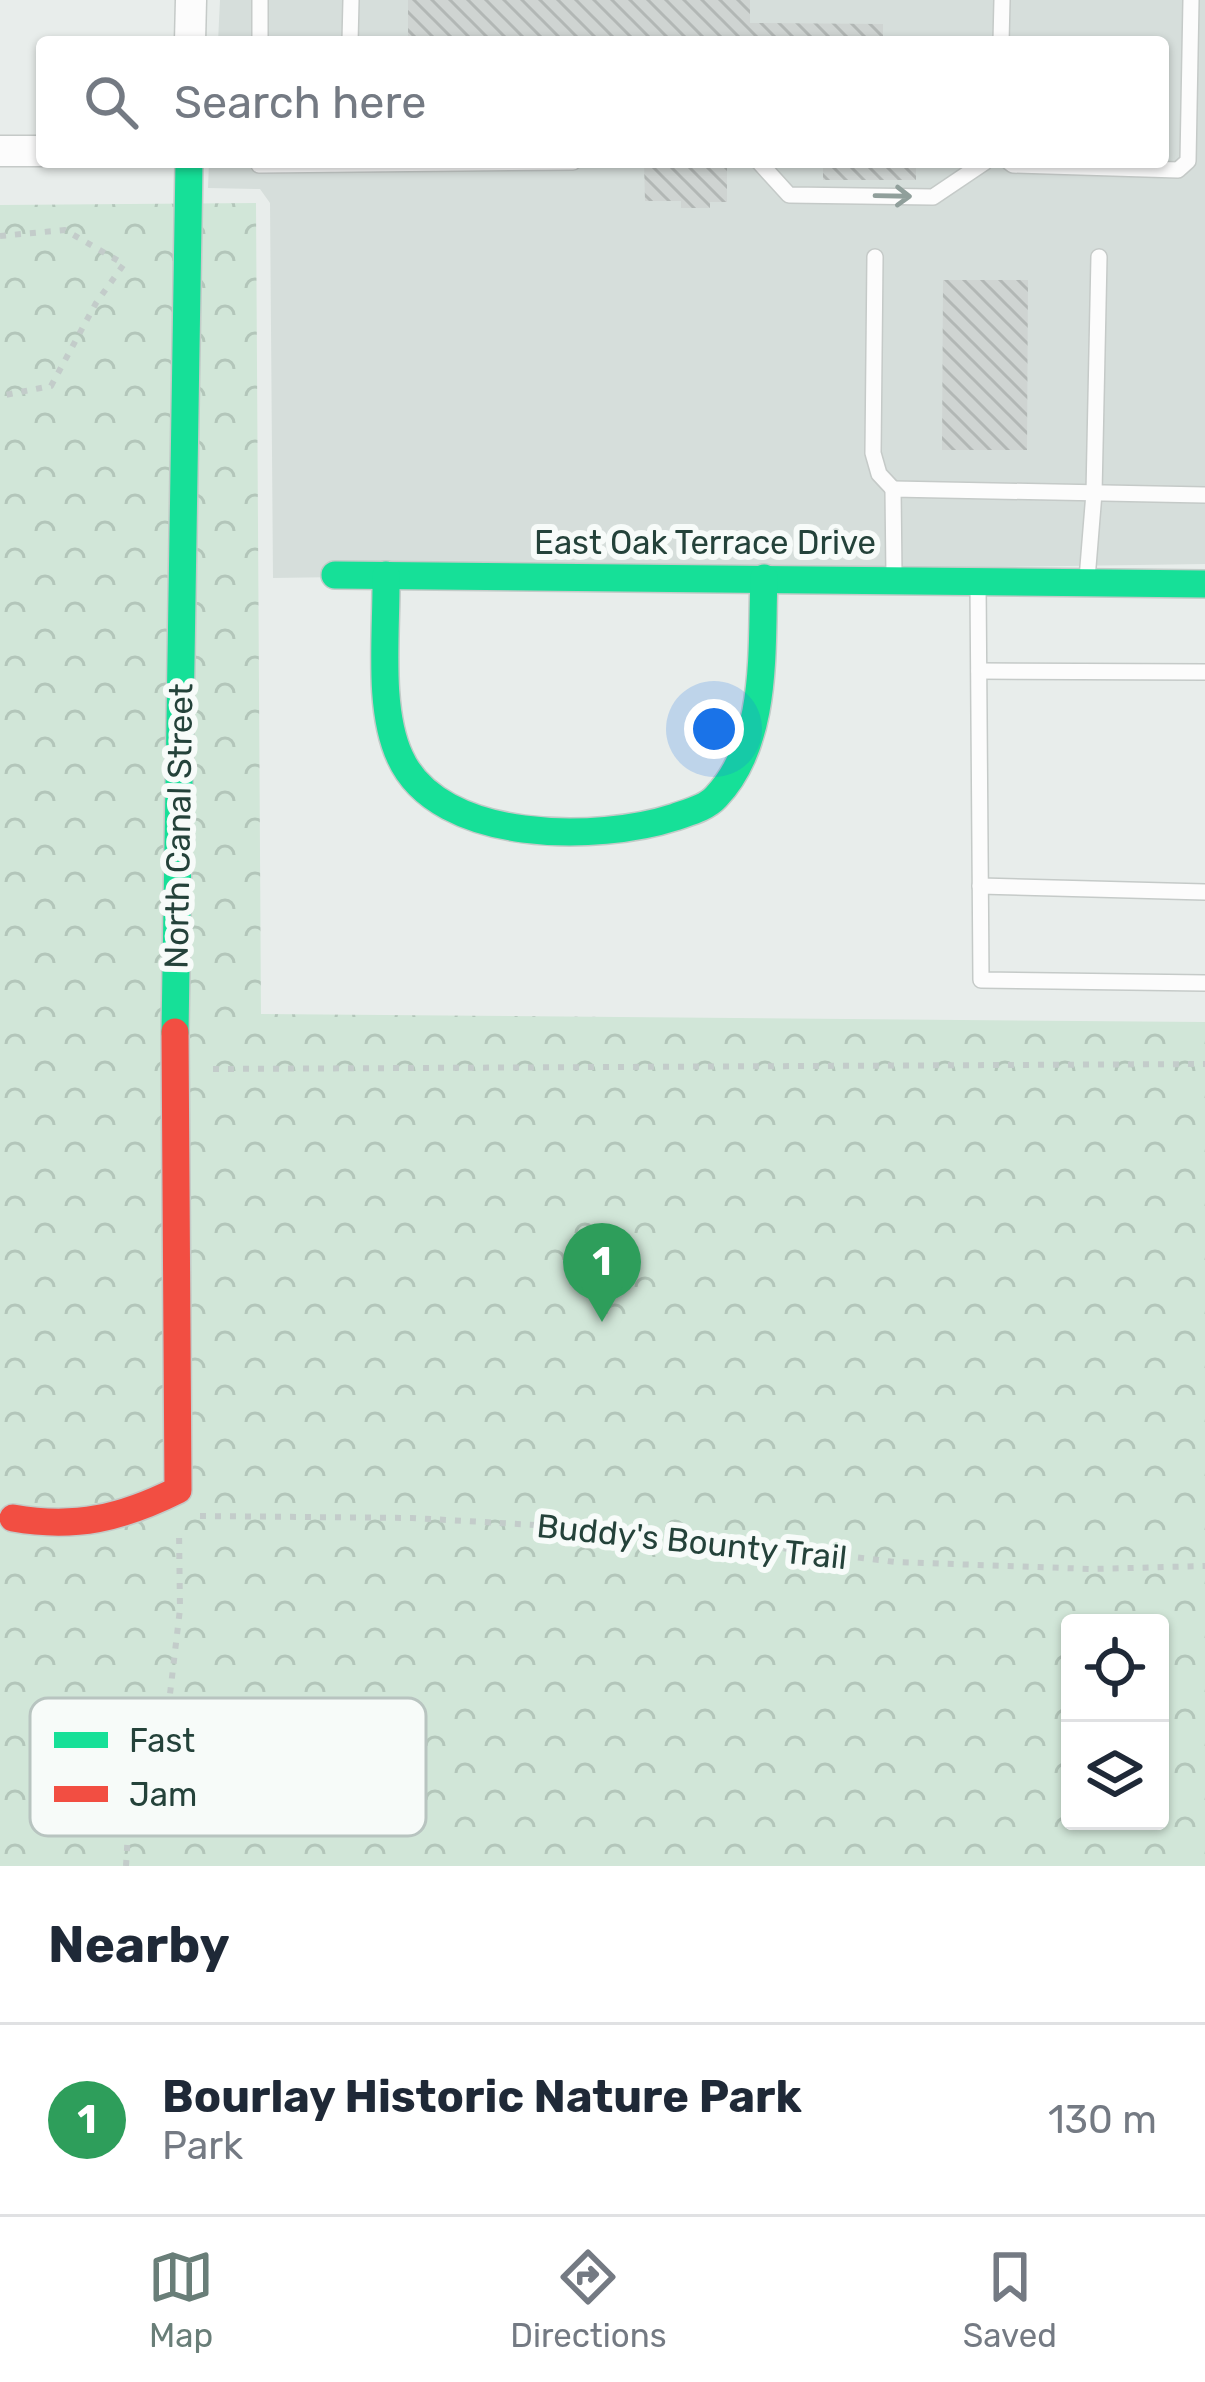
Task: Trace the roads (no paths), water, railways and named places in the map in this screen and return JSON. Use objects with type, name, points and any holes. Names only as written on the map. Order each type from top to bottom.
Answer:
[{"type":"street","points":[[190,0],[190,36]]},
{"type":"street","points":[[0,151],[36,151]]},
{"type":"street","name":"North Canal Street","points":[[13,1518],[82,1526],[178,1503],[175,1070],[189,168]]},
{"type":"street","name":"East Oak Terrace Drive","points":[[335,574],[1205,584]]},
{"type":"street","points":[[386,575],[390,697],[401,762],[419,783],[451,806],[485,822],[564,832],[630,831],[668,822],[713,801],[743,760],[754,727],[764,578]]},
{"type":"lane","points":[[260,0],[260,36]]},
{"type":"lane","points":[[350,36],[351,0]]},
{"type":"lane","points":[[1001,36],[1002,0]]},
{"type":"lane","points":[[1112,168],[1178,170],[1188,161],[1191,0]]},
{"type":"lane","points":[[764,168],[789,195],[933,197],[976,168]]},
{"type":"lane","points":[[875,257],[873,453],[879,474],[893,489],[895,579]]},
{"type":"lane","points":[[1081,582],[1094,493],[1099,257]]},
{"type":"lane","points":[[893,489],[1205,495]]},
{"type":"lane","points":[[978,580],[981,980],[1205,983]]},
{"type":"lane","points":[[979,671],[1205,672]]},
{"type":"lane","points":[[980,886],[1205,892]]},
{"type":"place","name":"Bourlay Historic Nature Park","points":[[602,1322]]}]
